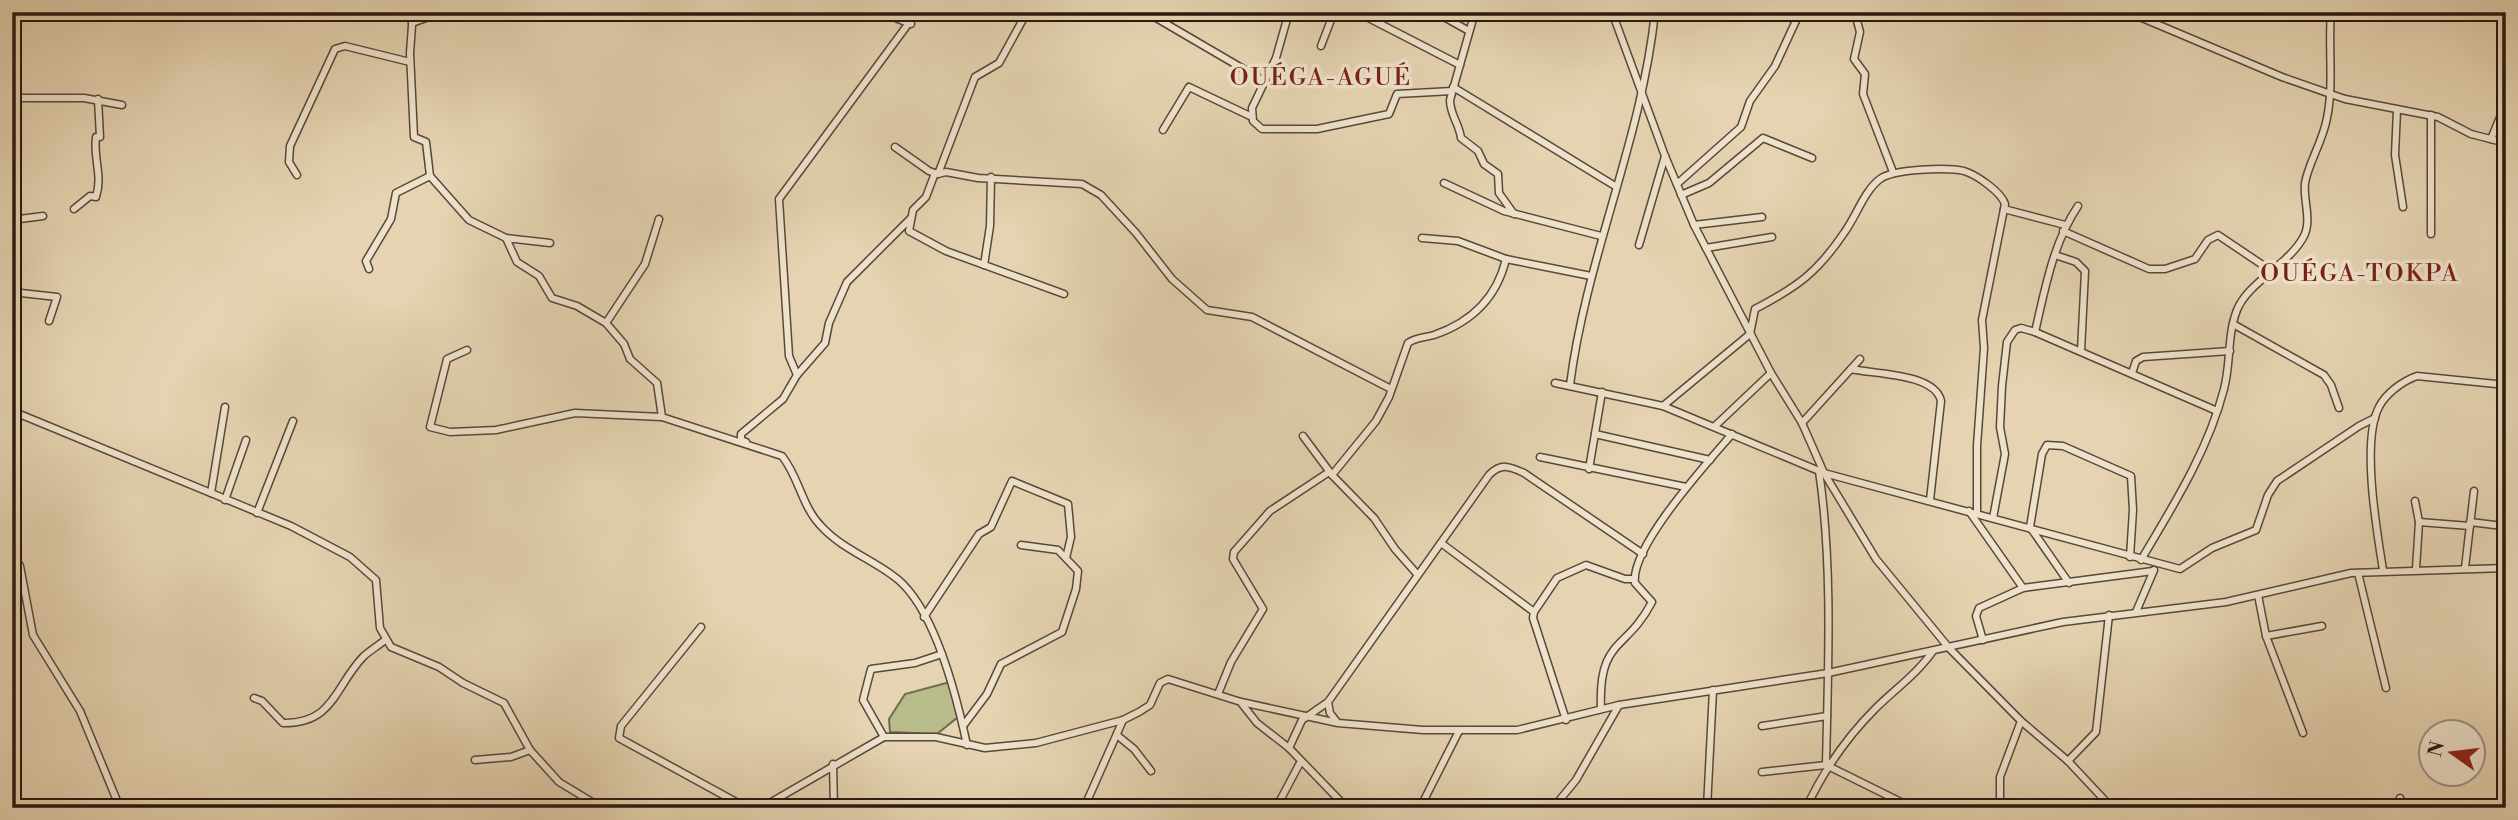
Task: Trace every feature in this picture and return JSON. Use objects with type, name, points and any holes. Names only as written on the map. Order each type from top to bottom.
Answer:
[{"type":"street","points":[[402,12],[413,17],[442,12]]},
{"type":"street","points":[[880,12],[911,24]]},
{"type":"street","points":[[797,375],[789,356],[779,199],[918,12]]},
{"type":"street","points":[[1027,12],[999,63],[975,77],[926,197],[913,209],[909,231],[946,251],[1064,294]]},
{"type":"street","points":[[1146,12],[1264,81]]},
{"type":"street","points":[[1289,12],[1276,58],[1252,108],[1252,117],[1257,126],[1269,131],[1317,129],[1389,114],[1396,94],[1453,89],[1615,186]]},
{"type":"street","points":[[1321,46],[1334,12]]},
{"type":"street","points":[[1357,12],[1460,65]]},
{"type":"street","points":[[1435,12],[1469,31]]},
{"type":"street","points":[[1475,12],[1453,89],[1450,113],[1459,126],[1461,138],[1478,151],[1484,164],[1498,174],[1499,193],[1514,214]]},
{"type":"street","points":[[1612,12],[1665,156],[1694,225],[1771,373],[1802,423],[1822,472],[1876,559],[1949,648],[2021,721],[2068,761],[2112,808]]},
{"type":"street","points":[[1570,385],[1578,325],[1641,90],[1654,12]]},
{"type":"street","points":[[1676,184],[1741,127],[1749,102],[1767,81],[1800,12]]},
{"type":"street","points":[[1859,12],[1856,20],[1860,32],[1854,58],[1866,74],[1863,94],[1893,172]]},
{"type":"street","points":[[2128,12],[2262,70],[2331,94],[2431,115],[2471,134],[2506,143]]},
{"type":"street","points":[[2141,561],[2179,497],[2217,411],[2233,324],[2242,301],[2273,272],[2306,232],[2305,185],[2325,131],[2331,94],[2328,60],[2331,12]]},
{"type":"street","points":[[413,17],[410,62],[414,137],[426,142],[430,176],[469,220],[506,238],[550,243]]},
{"type":"street","points":[[296,175],[289,162],[290,146],[335,49],[345,46],[410,62]]},
{"type":"street","points":[[1163,131],[1189,87],[1252,117]]},
{"type":"street","points":[[12,98],[98,99],[122,105]]},
{"type":"street","points":[[74,209],[90,197],[96,197],[99,188],[101,175],[94,149],[96,137],[100,137],[98,99]]},
{"type":"street","points":[[2491,139],[2506,103]]},
{"type":"street","points":[[2397,110],[2395,155],[2403,206]]},
{"type":"street","points":[[2431,115],[2431,234]]},
{"type":"street","points":[[1681,195],[1709,183],[1763,138],[1812,158]]},
{"type":"street","points":[[895,147],[937,173],[1082,184],[1093,189],[1136,233],[1172,279],[1207,310],[1252,317],[1391,389]]},
{"type":"street","points":[[1639,245],[1665,156]]},
{"type":"street","points":[[1663,406],[1750,334],[1755,309],[1791,291],[1808,277],[1845,232],[1876,183],[1893,172],[1963,171],[1977,177],[2005,202],[1982,320],[1984,348],[1978,425],[1978,513]]},
{"type":"street","points":[[369,269],[366,261],[391,219],[396,193],[430,176]]},
{"type":"street","points":[[984,265],[990,226],[991,177]]},
{"type":"street","points":[[1444,183],[1514,214],[1601,236]]},
{"type":"street","points":[[2035,332],[2064,228],[2078,206]]},
{"type":"street","points":[[2004,209],[2064,228],[2156,270],[2195,259],[2208,240],[2218,235],[2273,272]]},
{"type":"street","points":[[12,220],[43,216]]},
{"type":"street","points":[[1694,225],[1762,217]]},
{"type":"street","points":[[747,443],[741,440],[741,434],[783,399],[797,375],[825,343],[829,323],[847,282],[911,218]]},
{"type":"street","points":[[606,323],[645,264],[659,219]]},
{"type":"street","points":[[1706,248],[1772,237]]},
{"type":"street","points":[[506,238],[517,262],[539,276],[552,298],[577,306],[606,323],[624,344],[629,359],[657,383],[662,418]]},
{"type":"street","points":[[1422,239],[1458,241],[1506,258],[1591,276]]},
{"type":"street","points":[[2055,255],[2076,262],[2085,271],[2081,351]]},
{"type":"street","points":[[1217,694],[1231,662],[1263,609],[1233,559],[1234,552],[1270,511],[1330,474],[1376,421],[1408,343],[1462,324],[1475,313],[1501,282],[1506,258]]},
{"type":"street","points":[[12,292],[57,297],[49,321]]},
{"type":"street","points":[[2233,324],[2323,375],[2331,385],[2339,408]]},
{"type":"street","points":[[1993,518],[2005,454],[1999,412],[2007,342],[2015,330],[2021,328],[2035,332],[2217,411]]},
{"type":"street","points":[[467,350],[447,359],[430,427],[450,432],[496,430],[575,414],[662,418],[782,456],[819,525],[835,540],[894,576],[924,617],[953,681],[967,745]]},
{"type":"street","points":[[2132,373],[2136,361],[2143,356],[2230,351]]},
{"type":"street","points":[[1802,423],[1860,359]]},
{"type":"street","points":[[1851,369],[1890,373],[1933,387],[1940,393],[1930,500]]},
{"type":"street","points":[[1715,426],[1771,373]]},
{"type":"street","points":[[2383,570],[2371,484],[2375,418],[2385,398],[2417,376],[2506,384]]},
{"type":"street","points":[[1555,383],[1663,406],[1822,472],[2029,527],[2130,557],[2155,568]]},
{"type":"street","points":[[1589,469],[1602,392]]},
{"type":"street","points":[[211,493],[225,407]]},
{"type":"street","points":[[12,411],[316,539],[367,570],[376,580],[380,628],[391,647],[439,667],[463,683],[504,703],[530,750],[559,782],[602,808]]},
{"type":"street","points":[[1983,640],[1976,616],[1979,608],[2023,588],[2155,568],[2180,569],[2212,548],[2256,530],[2267,495],[2277,481],[2375,418]]},
{"type":"street","points":[[257,513],[293,421]]},
{"type":"street","points":[[1595,434],[1710,460]]},
{"type":"street","points":[[1634,579],[1643,554],[1686,488],[1732,434]]},
{"type":"street","points":[[1303,436],[1330,474],[1374,518],[1395,549],[1417,574]]},
{"type":"street","points":[[225,500],[246,440]]},
{"type":"street","points":[[2069,583],[2029,527],[2043,449],[2047,445],[2063,446],[2131,476],[2134,483],[2130,557]]},
{"type":"street","points":[[1540,457],[1686,488]]},
{"type":"street","points":[[1289,748],[1306,717],[1328,702],[1489,475],[1499,467],[1509,466],[1524,472],[1643,554]]},
{"type":"street","points":[[1822,472],[1828,673],[1826,765]]},
{"type":"street","points":[[924,617],[979,534],[991,527],[1012,481],[1068,504],[1071,537],[1066,558]]},
{"type":"street","points":[[2465,568],[2473,491]]},
{"type":"street","points":[[2415,501],[2419,522],[2416,569]]},
{"type":"street","points":[[1968,510],[2023,588]]},
{"type":"street","points":[[761,808],[833,764],[884,737],[918,735],[985,748],[1024,746],[1123,720],[1150,705],[1160,683],[1168,679],[1241,702],[1338,723],[1460,731],[1517,730],[1619,705],[1828,673],[2109,615],[2258,595],[2358,573],[2383,570],[2504,568],[2503,526],[2506,511]]},
{"type":"street","points":[[2419,522],[2503,526]]},
{"type":"street","points":[[1441,543],[1534,612]]},
{"type":"street","points":[[963,726],[986,694],[1001,664],[1061,635],[1079,576],[1058,550],[1021,545]]},
{"type":"street","points":[[12,554],[20,566],[33,635],[80,711],[120,808]]},
{"type":"street","points":[[1566,720],[1533,618],[1534,612],[1556,578],[1586,565],[1625,579],[1634,579]]},
{"type":"street","points":[[2136,612],[2155,568]]},
{"type":"street","points":[[2358,573],[2386,688]]},
{"type":"street","points":[[1601,709],[1600,681],[1609,654],[1653,602],[1634,579]]},
{"type":"street","points":[[2258,595],[2266,636],[2303,733]]},
{"type":"street","points":[[2068,761],[2096,732],[2109,615]]},
{"type":"street","points":[[2266,636],[2322,626]]},
{"type":"street","points":[[701,627],[621,726],[620,738],[700,779],[747,808]]},
{"type":"street","points":[[254,698],[262,701],[283,723],[302,724],[333,704],[362,658],[385,640]]},
{"type":"street","points":[[1806,808],[1826,765],[1857,727],[1918,669],[1933,651]]},
{"type":"street","points":[[884,737],[863,700],[871,669],[915,663],[942,654]]},
{"type":"street","points":[[1707,808],[1713,690]]},
{"type":"street","points":[[1241,702],[1257,723],[1289,748],[1347,808]]},
{"type":"street","points":[[1328,702],[1330,713],[1338,723]]},
{"type":"street","points":[[1553,808],[1576,780],[1619,705]]},
{"type":"street","points":[[1762,726],[1827,716]]},
{"type":"street","points":[[1084,808],[1123,720]]},
{"type":"street","points":[[2000,808],[2000,777],[2021,721]]},
{"type":"street","points":[[1420,808],[1460,731]]},
{"type":"street","points":[[1118,736],[1135,749],[1151,771]]},
{"type":"street","points":[[475,760],[511,757],[530,750]]},
{"type":"street","points":[[1276,808],[1301,761]]},
{"type":"street","points":[[833,764],[834,808]]},
{"type":"street","points":[[1762,772],[1826,765],[1913,808]]},
{"type":"street","points":[[2400,798],[2403,808]]},
{"type":"green space","points":[[950,682],[958,717],[937,734],[890,732],[889,719],[905,694]]},
{"type":"district","name":"OUÉGA-AGUÉ","points":[[1321,77]]},
{"type":"district","name":"OUÉGA-TOKPA","points":[[2360,273]]}]
